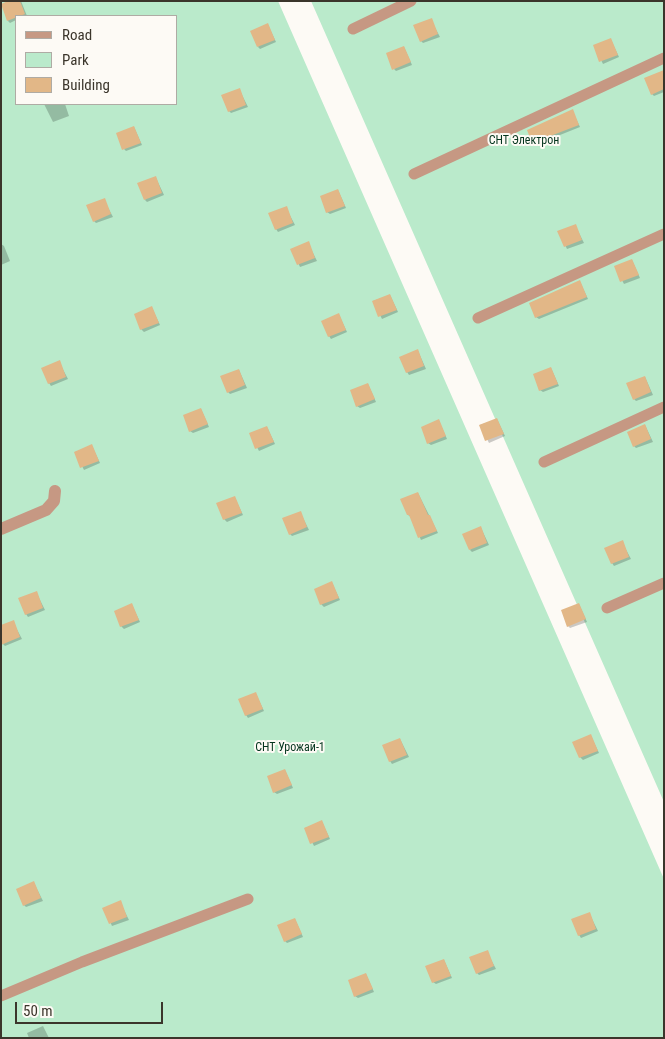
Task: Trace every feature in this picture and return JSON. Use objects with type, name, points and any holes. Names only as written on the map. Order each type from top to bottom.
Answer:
[{"type":"street","points":[[1,529],[46,510],[54,501],[55,491]]},
{"type":"lane","points":[[353,29],[411,1]]},
{"type":"lane","points":[[414,174],[664,58]]},
{"type":"lane","points":[[478,318],[664,234]]},
{"type":"lane","points":[[544,462],[664,408]]},
{"type":"lane","points":[[607,608],[664,583]]},
{"type":"lane","points":[[1,996],[82,962],[248,899]]},
{"type":"green space","name":"СНТ Урожай-1","points":[[1,1],[278,1],[664,879],[664,1038],[1,1038]]},
{"type":"green space","name":"СНТ Электрон","points":[[311,1],[664,1],[664,802]]},
{"type":"building","points":[[8,1],[20,1],[25,14],[15,15],[15,18],[7,21],[1,4]]},
{"type":"building","points":[[432,18],[438,34],[420,42],[413,25]]},
{"type":"building","points":[[268,23],[275,40],[257,47],[250,31]]},
{"type":"building","points":[[611,38],[618,55],[599,62],[593,45]]},
{"type":"building","points":[[404,46],[411,62],[392,70],[386,53]]},
{"type":"building","points":[[664,70],[664,89],[651,95],[644,78]]},
{"type":"building","points":[[240,88],[246,105],[228,112],[221,95]]},
{"type":"building","points":[[573,109],[579,125],[532,143],[527,130]]},
{"type":"building","points":[[134,126],[141,143],[122,150],[116,133]]},
{"type":"building","points":[[156,176],[162,193],[144,200],[137,183]]},
{"type":"building","points":[[338,189],[345,206],[326,213],[320,196]]},
{"type":"building","points":[[105,198],[111,214],[93,222],[86,205]]},
{"type":"building","points":[[287,206],[293,223],[275,230],[268,213]]},
{"type":"building","points":[[576,224],[582,240],[564,247],[557,231]]},
{"type":"building","points":[[309,241],[315,258],[297,265],[290,249]]},
{"type":"building","points":[[632,259],[639,275],[620,282],[614,266]]},
{"type":"building","points":[[580,280],[587,297],[535,318],[529,303]]},
{"type":"building","points":[[390,294],[397,310],[378,317],[372,301]]},
{"type":"building","points":[[152,306],[159,323],[140,330],[134,314]]},
{"type":"building","points":[[339,313],[346,330],[328,337],[321,321]]},
{"type":"building","points":[[418,349],[424,366],[406,373],[399,357]]},
{"type":"building","points":[[60,360],[66,377],[48,384],[41,368]]},
{"type":"building","points":[[551,367],[558,384],[539,391],[533,374]]},
{"type":"building","points":[[239,369],[245,385],[227,393],[220,376]]},
{"type":"building","points":[[645,376],[651,392],[633,400],[626,383]]},
{"type":"building","points":[[368,383],[375,399],[356,407],[350,390]]},
{"type":"building","points":[[201,408],[208,424],[189,432],[183,415]]},
{"type":"building","points":[[497,418],[504,434],[485,441],[479,425]]},
{"type":"building","points":[[439,419],[446,436],[427,444],[421,427]]},
{"type":"building","points":[[645,424],[651,439],[633,447],[627,432]]},
{"type":"building","points":[[267,426],[274,442],[255,449],[249,433]]},
{"type":"building","points":[[92,444],[99,461],[80,468],[74,452]]},
{"type":"building","points":[[418,492],[437,531],[418,538],[400,499]]},
{"type":"building","points":[[235,496],[242,513],[223,520],[216,503]]},
{"type":"building","points":[[301,511],[307,527],[289,535],[282,518]]},
{"type":"building","points":[[481,526],[487,543],[469,550],[462,534]]},
{"type":"building","points":[[623,540],[629,557],[611,564],[604,548]]},
{"type":"building","points":[[332,581],[339,598],[320,605],[314,589]]},
{"type":"building","points":[[37,591],[43,608],[25,615],[18,598]]},
{"type":"building","points":[[132,603],[139,620],[120,627],[114,611]]},
{"type":"building","points":[[579,603],[586,619],[567,627],[561,610]]},
{"type":"building","points":[[14,620],[20,637],[1,645],[1,625]]},
{"type":"building","points":[[256,692],[263,709],[245,716],[238,699]]},
{"type":"building","points":[[591,734],[598,751],[579,758],[572,742]]},
{"type":"building","points":[[400,738],[407,755],[389,762],[382,745]]},
{"type":"building","points":[[285,769],[292,785],[273,793],[267,776]]},
{"type":"building","points":[[322,820],[329,837],[310,844],[304,828]]},
{"type":"building","points":[[34,881],[41,898],[23,906],[16,889]]},
{"type":"building","points":[[121,900],[127,917],[109,924],[102,908]]},
{"type":"building","points":[[590,912],[596,929],[578,936],[571,919]]},
{"type":"building","points":[[295,918],[302,934],[284,942],[277,925]]},
{"type":"building","points":[[488,950],[494,966],[476,974],[469,957]]},
{"type":"building","points":[[444,959],[451,976],[432,983],[425,966]]},
{"type":"building","points":[[366,973],[373,989],[354,997],[348,980]]}]
